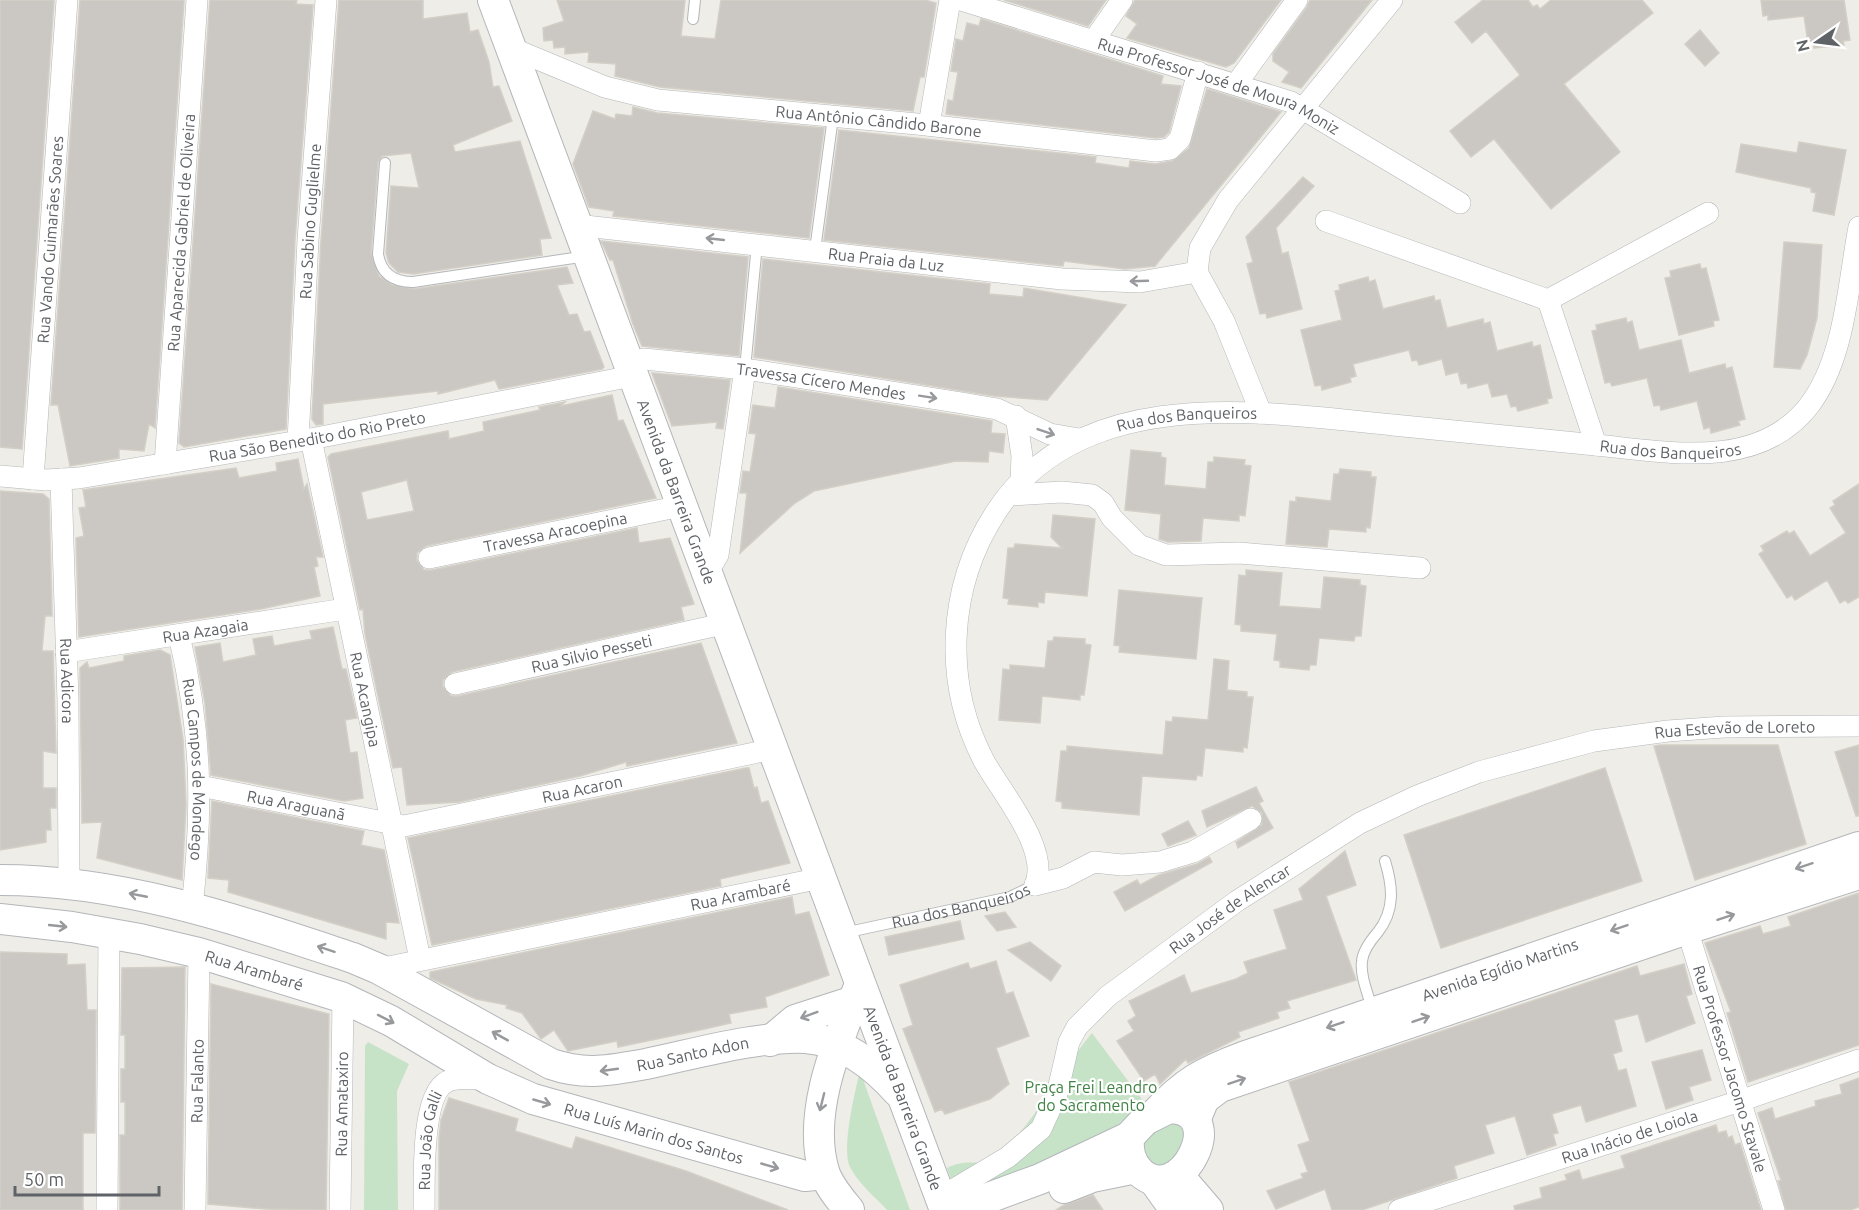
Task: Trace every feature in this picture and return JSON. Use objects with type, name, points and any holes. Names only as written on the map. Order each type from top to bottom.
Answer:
[{"type":"main road","name":"Avenida da Barreira Grande","points":[[493,0],[821,878],[841,934],[857,992],[904,1099],[943,1203]]},
{"type":"main road","name":"Avenida Egídio Martins","points":[[1196,1118],[1204,1099],[1221,1087],[1684,918],[1859,847]]},
{"type":"main road","name":"Avenida Egídio Martins","points":[[1156,1113],[1181,1086],[1212,1068],[1373,1012],[1684,918],[1859,874]]},
{"type":"main road","points":[[0,880],[38,880],[115,890],[192,908],[259,927],[379,969]]},
{"type":"main road","name":"Rua Arambaré","points":[[0,919],[109,933],[199,953],[343,998],[391,1021],[488,1079]]},
{"type":"main road","name":"Rua Santo Adon","points":[[379,969],[551,1064],[573,1071],[591,1072],[770,1041],[806,1038],[836,1046],[881,1073],[904,1099]]},
{"type":"main road","name":"Avenida da Barreira Grande","points":[[849,1210],[824,1174],[818,1136],[819,1115],[836,1046],[857,992]]},
{"type":"main road","points":[[770,1041],[795,1020],[857,992]]},
{"type":"main road","name":"Rua Luís Marin dos Santos","points":[[488,1079],[533,1099],[605,1120],[806,1176],[824,1174]]},
{"type":"main road","points":[[943,1203],[980,1201],[1040,1179],[1129,1137],[1156,1113],[1169,1108],[1187,1110],[1196,1118],[1199,1130],[1195,1153],[1156,1175],[1092,1177],[1008,1210]]},
{"type":"main road","points":[[1129,1137],[1131,1159],[1208,1210]]},
{"type":"main road","points":[[1156,1175],[1175,1210]]},
{"type":"street","name":"Rua Vando Guimarães Soares","points":[[33,479],[67,0]]},
{"type":"street","name":"Rua Aparecida Gabriel de Oliveira","points":[[165,464],[197,0]]},
{"type":"street","name":"Rua Sabino Guglielme","points":[[304,440],[308,240],[326,0]]},
{"type":"street","points":[[929,126],[950,0]]},
{"type":"street","name":"Rua Professor José de Moura Moniz","points":[[961,0],[1237,83],[1291,102],[1460,203]]},
{"type":"street","points":[[1094,40],[1122,0]]},
{"type":"street","points":[[1237,83],[1297,0]]},
{"type":"street","points":[[1261,413],[1224,321],[1197,272],[1200,248],[1227,200],[1392,0]]},
{"type":"street","name":"Rua Antônio Cândido Barone","points":[[511,48],[633,96],[1156,151],[1170,149],[1180,138],[1198,72]]},
{"type":"street","points":[[1326,220],[1548,300],[1708,213]]},
{"type":"street","name":"Rua Praia da Luz","points":[[576,225],[757,243],[1062,279],[1140,282],[1197,272]]},
{"type":"street","name":"Rua dos Banqueiros","points":[[1035,885],[1039,871],[1032,845],[1017,814],[985,762],[972,734],[962,707],[957,671],[956,614],[976,545],[1015,488],[1079,439],[1151,419],[1222,413],[1261,413],[1596,445],[1718,454],[1743,449],[1778,435],[1807,409],[1826,380],[1835,358],[1859,227]]},
{"type":"street","points":[[1548,300],[1596,445]]},
{"type":"street","name":"Travessa Cícero Mendes","points":[[630,369],[644,359],[746,369],[962,403],[1016,416],[1038,430],[1079,439]]},
{"type":"street","name":"Rua São Benedito do Rio Preto","points":[[0,476],[61,479],[165,464],[304,440],[630,369]]},
{"type":"street","points":[[708,572],[718,555],[746,369]]},
{"type":"street","points":[[1016,416],[1022,456],[1015,488],[1092,495],[1102,503],[1112,518],[1139,545],[1166,555],[1239,553],[1420,568]]},
{"type":"street","name":"Rua Acangipa","points":[[304,440],[345,609],[420,960]]},
{"type":"street","name":"Rua Adicora","points":[[61,479],[69,884]]},
{"type":"street","name":"Travessa Aracoepina","points":[[429,558],[681,506]]},
{"type":"street","name":"Rua Azagaia","points":[[66,652],[345,609]]},
{"type":"street","name":"Rua Silvio Pesseti","points":[[454,684],[727,623]]},
{"type":"street","name":"Rua Campos de Mondego","points":[[179,635],[193,695],[200,786],[192,908]]},
{"type":"street","name":"Rua Estevão de Loreto","points":[[1613,738],[1724,727],[1859,726]]},
{"type":"street","name":"Rua José de Alencar","points":[[943,1203],[1008,1157],[1041,1129],[1057,1094],[1069,1042],[1087,1015],[1108,996],[1237,901],[1360,823],[1417,796],[1479,772],[1613,738]]},
{"type":"street","name":"Rua Acaron","points":[[391,824],[416,825],[772,749]]},
{"type":"street","name":"Rua Araguanã","points":[[200,786],[391,824]]},
{"type":"street","points":[[1035,885],[1063,878],[1094,862],[1122,865],[1160,862],[1193,852],[1251,819]]},
{"type":"street","name":"Rua Arambaré","points":[[379,969],[821,878]]},
{"type":"street","name":"Rua Professor Jacomo Stavale","points":[[1684,918],[1774,1210]]},
{"type":"street","points":[[107,1210],[109,933]]},
{"type":"street","name":"Rua Falanto","points":[[195,1210],[199,953]]},
{"type":"street","name":"Rua Amataxiro","points":[[340,1210],[343,998]]},
{"type":"street","name":"Rua Inácio de Loiola","points":[[1399,1210],[1740,1101],[1859,1059]]},
{"type":"street","name":"Rua João Galli","points":[[424,1210],[428,1112],[433,1096],[450,1080],[488,1079]]},
{"type":"lane","points":[[693,19],[696,0]]},
{"type":"lane","points":[[815,250],[833,117]]},
{"type":"lane","points":[[385,163],[378,254],[380,265],[393,279],[404,282],[430,280],[587,256]]},
{"type":"lane","points":[[746,369],[757,243]]},
{"type":"lane","points":[[1373,1012],[1362,960],[1368,944],[1388,919],[1392,903],[1391,879],[1385,861]]},
{"type":"lane","name":"Rua dos Banqueiros","points":[[841,934],[888,926],[1010,897],[1035,885]]},
{"type":"green space","name":"Praça Frei Leandro do Sacramento","points":[[1092,1033],[1144,1102],[1108,1133],[982,1190],[954,1188],[947,1168],[964,1163],[987,1161],[1014,1140]]},
{"type":"green space","points":[[368,1042],[409,1064],[397,1091],[398,1210],[364,1210],[365,1046]]},
{"type":"green space","points":[[860,1071],[910,1210],[887,1210],[862,1184],[850,1167],[847,1148],[848,1134]]},
{"type":"green space","points":[[1176,1122],[1184,1130],[1184,1148],[1164,1168],[1144,1161],[1142,1142],[1158,1125]]},
{"type":"building","points":[[0,0],[54,0],[22,449],[0,447]]},
{"type":"building","points":[[80,0],[184,0],[155,428],[149,424],[144,451],[119,449],[119,458],[70,466],[58,405],[51,405]]},
{"type":"building","points":[[210,0],[297,0],[296,4],[313,5],[295,239],[286,429],[184,447],[179,443]]},
{"type":"building","points":[[339,0],[423,0],[423,19],[467,13],[470,32],[478,30],[489,62],[493,87],[499,86],[512,121],[453,145],[455,152],[520,141],[551,238],[540,239],[542,255],[413,274],[398,272],[389,263],[386,253],[391,186],[419,188],[411,153],[382,156],[378,162],[371,253],[379,276],[392,285],[414,289],[567,267],[573,283],[557,285],[569,315],[577,314],[584,332],[590,331],[604,367],[602,369],[499,389],[495,380],[438,394],[438,391],[323,404],[323,424],[316,425],[312,419],[321,241]]},
{"type":"building","points":[[557,0],[685,0],[681,36],[715,39],[721,0],[925,0],[936,3],[924,77],[920,77],[913,111],[660,87],[615,76],[616,64],[588,62],[589,52],[565,54],[565,47],[554,48],[553,40],[544,41],[543,28],[564,21]]},
{"type":"building","points":[[1004,0],[1106,0],[1088,26]]},
{"type":"building","points":[[1135,0],[1281,0],[1234,63],[1226,67],[1127,38],[1137,24],[1126,16]]},
{"type":"building","points":[[1310,0],[1372,0],[1301,88],[1282,82],[1289,72],[1273,61],[1273,54]]},
{"type":"building","points":[[1483,0],[1528,0],[1533,7],[1537,5],[1540,9],[1551,0],[1642,0],[1653,13],[1564,84],[1620,152],[1551,209],[1494,139],[1471,157],[1450,131],[1520,75],[1486,31],[1472,43],[1455,22]]},
{"type":"building","points":[[1761,0],[1844,0],[1850,40],[1843,41],[1844,45],[1814,48],[1813,43],[1808,43],[1804,16],[1768,20],[1768,15],[1763,16]]},
{"type":"building","points":[[981,19],[1163,76],[1161,84],[1181,86],[1169,132],[1164,137],[1156,138],[946,114],[948,100],[953,101],[958,72],[951,71],[956,39],[963,41],[967,23],[979,26]]},
{"type":"building","points":[[1700,30],[1719,53],[1705,66],[1685,44]]},
{"type":"building","points":[[1207,89],[1281,112],[1155,266],[1125,269],[1064,261],[1063,266],[824,240],[839,130],[1096,157],[1095,163],[1129,168],[1130,161],[1155,164],[1172,161],[1189,148]]},
{"type":"building","points":[[633,107],[657,113],[824,128],[809,238],[613,216],[614,211],[589,207],[573,164],[593,111],[615,119],[616,114],[632,116]]},
{"type":"building","points":[[1799,142],[1846,150],[1834,215],[1813,211],[1816,193],[1811,192],[1811,188],[1736,172],[1741,144],[1797,153]]},
{"type":"building","points":[[1303,177],[1314,186],[1276,228],[1282,254],[1288,252],[1302,309],[1267,318],[1266,313],[1260,314],[1247,264],[1253,262],[1246,237]]},
{"type":"building","points":[[601,241],[748,257],[739,356],[642,346],[613,260],[610,260]]},
{"type":"building","points":[[1784,242],[1822,245],[1817,318],[1807,355],[1800,369],[1774,367]]},
{"type":"building","points":[[763,259],[990,284],[989,294],[1023,297],[1024,288],[1126,305],[1047,400],[994,396],[754,357]]},
{"type":"building","points":[[1700,264],[1701,269],[1706,268],[1719,320],[1713,321],[1714,326],[1679,335],[1665,278],[1671,277],[1670,271]]},
{"type":"building","points":[[1368,277],[1369,282],[1375,280],[1383,309],[1434,296],[1435,301],[1440,300],[1447,328],[1483,319],[1484,324],[1490,322],[1497,351],[1532,342],[1533,347],[1540,345],[1552,398],[1547,399],[1548,403],[1518,411],[1516,406],[1511,407],[1507,394],[1492,397],[1488,383],[1468,388],[1467,383],[1461,384],[1458,372],[1446,375],[1442,359],[1419,365],[1417,360],[1412,361],[1409,350],[1353,364],[1356,376],[1350,378],[1351,382],[1322,390],[1321,385],[1315,386],[1301,330],[1342,320],[1335,291],[1340,290],[1339,285]]},
{"type":"building","points":[[1626,318],[1627,323],[1632,321],[1639,350],[1681,340],[1689,373],[1725,364],[1726,369],[1732,367],[1745,419],[1738,421],[1740,425],[1711,433],[1710,427],[1704,429],[1697,401],[1661,410],[1660,405],[1654,406],[1647,378],[1612,386],[1610,382],[1605,383],[1592,331],[1597,330],[1596,325]]},
{"type":"building","points":[[652,373],[730,380],[723,429],[716,428],[717,422],[672,426]]},
{"type":"building","points":[[778,387],[992,421],[991,433],[1005,434],[1003,453],[989,451],[988,462],[956,461],[814,491],[795,503],[740,553],[747,493],[740,493],[743,471],[750,472],[756,434],[749,433],[753,405],[775,408]]},
{"type":"building","points":[[612,395],[618,421],[623,420],[656,498],[426,546],[417,553],[417,561],[424,570],[432,570],[637,528],[639,543],[670,538],[694,604],[681,607],[684,620],[452,672],[443,680],[443,687],[451,696],[458,696],[701,643],[737,743],[627,766],[626,762],[580,776],[459,802],[407,805],[402,767],[393,768],[365,634],[363,609],[360,610],[328,457],[331,454],[448,431],[449,439],[484,431],[483,422],[540,410],[539,407],[565,402],[561,406]],"holes":[[[407,480],[414,511],[367,520],[361,492]]]},
{"type":"building","points":[[1131,450],[1161,453],[1161,457],[1166,458],[1164,485],[1206,489],[1208,462],[1214,462],[1214,457],[1245,460],[1244,465],[1251,466],[1245,516],[1239,515],[1239,521],[1203,518],[1201,541],[1168,542],[1159,539],[1161,514],[1125,510]]},
{"type":"building","points":[[298,459],[304,489],[307,484],[323,557],[316,557],[318,566],[314,567],[320,596],[261,609],[79,637],[76,538],[84,536],[79,508],[86,507],[83,490],[236,468],[239,478],[277,471],[276,463]]},
{"type":"building","points":[[1340,469],[1371,472],[1371,477],[1376,477],[1370,528],[1366,527],[1366,532],[1329,529],[1327,547],[1286,544],[1290,501],[1296,502],[1296,497],[1331,501],[1334,474],[1339,474]]},
{"type":"building","points":[[1859,484],[1859,597],[1848,603],[1845,600],[1840,603],[1827,580],[1795,600],[1792,595],[1787,598],[1759,554],[1764,551],[1761,546],[1787,531],[1789,534],[1794,531],[1810,556],[1846,533],[1830,508],[1835,505],[1833,501]]},
{"type":"building","points":[[0,491],[43,494],[49,499],[52,616],[45,616],[42,651],[53,651],[56,753],[43,751],[43,788],[56,788],[56,808],[50,808],[51,830],[46,830],[46,842],[0,850]]},
{"type":"building","points":[[1053,515],[1095,519],[1087,596],[1045,592],[1044,603],[1038,602],[1038,607],[1008,604],[1009,599],[1003,598],[1008,548],[1014,548],[1015,544],[1062,548],[1051,537]]},
{"type":"building","points":[[1246,570],[1282,573],[1279,606],[1321,609],[1324,577],[1360,580],[1360,585],[1366,586],[1361,636],[1355,636],[1354,641],[1319,638],[1316,665],[1310,665],[1309,670],[1280,667],[1280,661],[1274,660],[1277,634],[1241,631],[1241,625],[1235,624],[1239,575],[1246,576]]},
{"type":"building","points":[[1119,590],[1202,598],[1196,659],[1119,652],[1120,646],[1114,645]]},
{"type":"building","points":[[333,627],[342,669],[346,669],[357,718],[345,720],[350,753],[357,752],[363,798],[344,801],[211,775],[205,703],[195,647],[220,643],[223,662],[256,655],[253,639],[272,636],[274,646],[312,639],[310,631]]},
{"type":"building","points":[[1054,637],[1085,639],[1085,644],[1091,645],[1084,695],[1080,695],[1080,700],[1042,696],[1040,723],[999,720],[1003,669],[1010,670],[1010,665],[1045,668],[1048,641],[1053,641]]},
{"type":"building","points":[[160,650],[170,655],[183,739],[186,804],[182,880],[97,858],[102,822],[82,823],[80,668],[87,662],[89,668],[124,661],[124,656]]},
{"type":"building","points":[[1214,659],[1229,661],[1227,690],[1247,692],[1247,697],[1253,697],[1247,748],[1243,747],[1243,752],[1205,748],[1202,776],[1197,775],[1196,780],[1142,776],[1139,815],[1062,808],[1062,802],[1056,801],[1061,751],[1067,751],[1067,746],[1163,755],[1166,721],[1172,722],[1173,717],[1208,720]]},
{"type":"building","points":[[1778,745],[1806,844],[1695,880],[1654,746]]},
{"type":"building","points":[[1859,745],[1859,816],[1856,816],[1835,752]]},
{"type":"building","points":[[749,768],[761,803],[768,801],[790,863],[720,879],[721,886],[432,945],[408,838]]},
{"type":"building","points":[[1605,768],[1642,881],[1441,948],[1404,835]]},
{"type":"building","points":[[1256,787],[1263,801],[1259,803],[1273,828],[1238,848],[1236,842],[1262,825],[1262,813],[1252,806],[1207,827],[1202,811]]},
{"type":"building","points":[[212,801],[364,831],[361,845],[384,850],[399,923],[386,922],[386,939],[228,892],[229,880],[208,878]]},
{"type":"building","points":[[1188,821],[1196,835],[1168,846],[1162,834]]},
{"type":"building","points":[[1345,851],[1356,885],[1326,896],[1356,980],[1287,1001],[1290,1008],[1277,1012],[1279,1018],[1238,1032],[1240,1037],[1188,1063],[1186,1059],[1160,1084],[1155,1074],[1144,1081],[1117,1041],[1134,1031],[1128,1021],[1136,1016],[1129,1001],[1184,975],[1191,993],[1236,979],[1248,973],[1244,962],[1287,949],[1274,910],[1303,900],[1299,889]]},
{"type":"building","points":[[1209,857],[1212,862],[1125,911],[1114,892],[1137,880],[1140,885],[1159,875],[1197,864]]},
{"type":"building","points":[[1859,893],[1859,1045],[1748,1082],[1727,1013],[1731,1012],[1705,943],[1760,926],[1763,934],[1791,926],[1788,917]]},
{"type":"building","points":[[792,897],[795,915],[809,912],[829,975],[765,997],[767,1007],[729,1014],[731,1023],[700,1030],[618,1047],[617,1041],[568,1051],[554,1030],[541,1039],[522,1013],[506,1008],[507,1005],[476,999],[430,978],[430,972]]},
{"type":"building","points":[[1005,912],[1016,927],[997,931],[985,916]]},
{"type":"building","points":[[960,921],[964,939],[889,955],[885,937]]},
{"type":"building","points":[[1030,942],[1061,966],[1051,981],[1008,950]]},
{"type":"building","points":[[0,952],[67,954],[67,965],[85,964],[87,1010],[96,1010],[95,1133],[83,1133],[83,1210],[0,1210]]},
{"type":"building","points":[[996,961],[1006,994],[1013,992],[1029,1036],[996,1048],[1009,1084],[990,1099],[945,1114],[942,1109],[935,1112],[903,1029],[913,1025],[900,985],[968,963],[970,969]]},
{"type":"building","points":[[1684,964],[1692,994],[1686,996],[1695,1023],[1646,1042],[1638,1014],[1614,1020],[1622,1051],[1613,1054],[1618,1071],[1626,1069],[1636,1106],[1586,1122],[1581,1105],[1552,1114],[1558,1133],[1553,1134],[1556,1145],[1527,1155],[1515,1116],[1485,1125],[1494,1153],[1454,1166],[1457,1178],[1362,1210],[1332,1210],[1325,1189],[1276,1209],[1267,1191],[1303,1178],[1301,1174],[1308,1172],[1298,1145],[1310,1141],[1289,1082],[1637,966],[1640,976]]},
{"type":"building","points":[[185,967],[182,1210],[120,1210],[120,1135],[125,1135],[125,1102],[121,1102],[121,1069],[125,1069],[125,1035],[121,1035],[122,968]]},
{"type":"building","points":[[211,984],[329,1014],[326,1210],[266,1209],[208,1204]]},
{"type":"building","points":[[1702,1050],[1711,1080],[1689,1087],[1693,1100],[1666,1109],[1652,1062]]},
{"type":"building","points":[[1859,1078],[1859,1207],[1850,1210],[1786,1210],[1778,1181],[1781,1180],[1758,1113],[1772,1108],[1775,1119],[1816,1106],[1815,1101],[1842,1094],[1840,1085]]},
{"type":"building","points":[[449,1098],[518,1119],[515,1131],[572,1149],[576,1137],[686,1171],[788,1210],[439,1210],[439,1139],[441,1120]]},
{"type":"building","points":[[1716,1125],[1718,1133],[1726,1131],[1728,1138],[1732,1136],[1735,1145],[1740,1143],[1761,1210],[1515,1210],[1514,1206],[1542,1198],[1540,1188],[1567,1180],[1565,1175],[1579,1170],[1582,1180],[1625,1168],[1621,1156]]},
{"type":"building","points":[[1093,1195],[1103,1210],[1056,1210],[1064,1205]]}]
